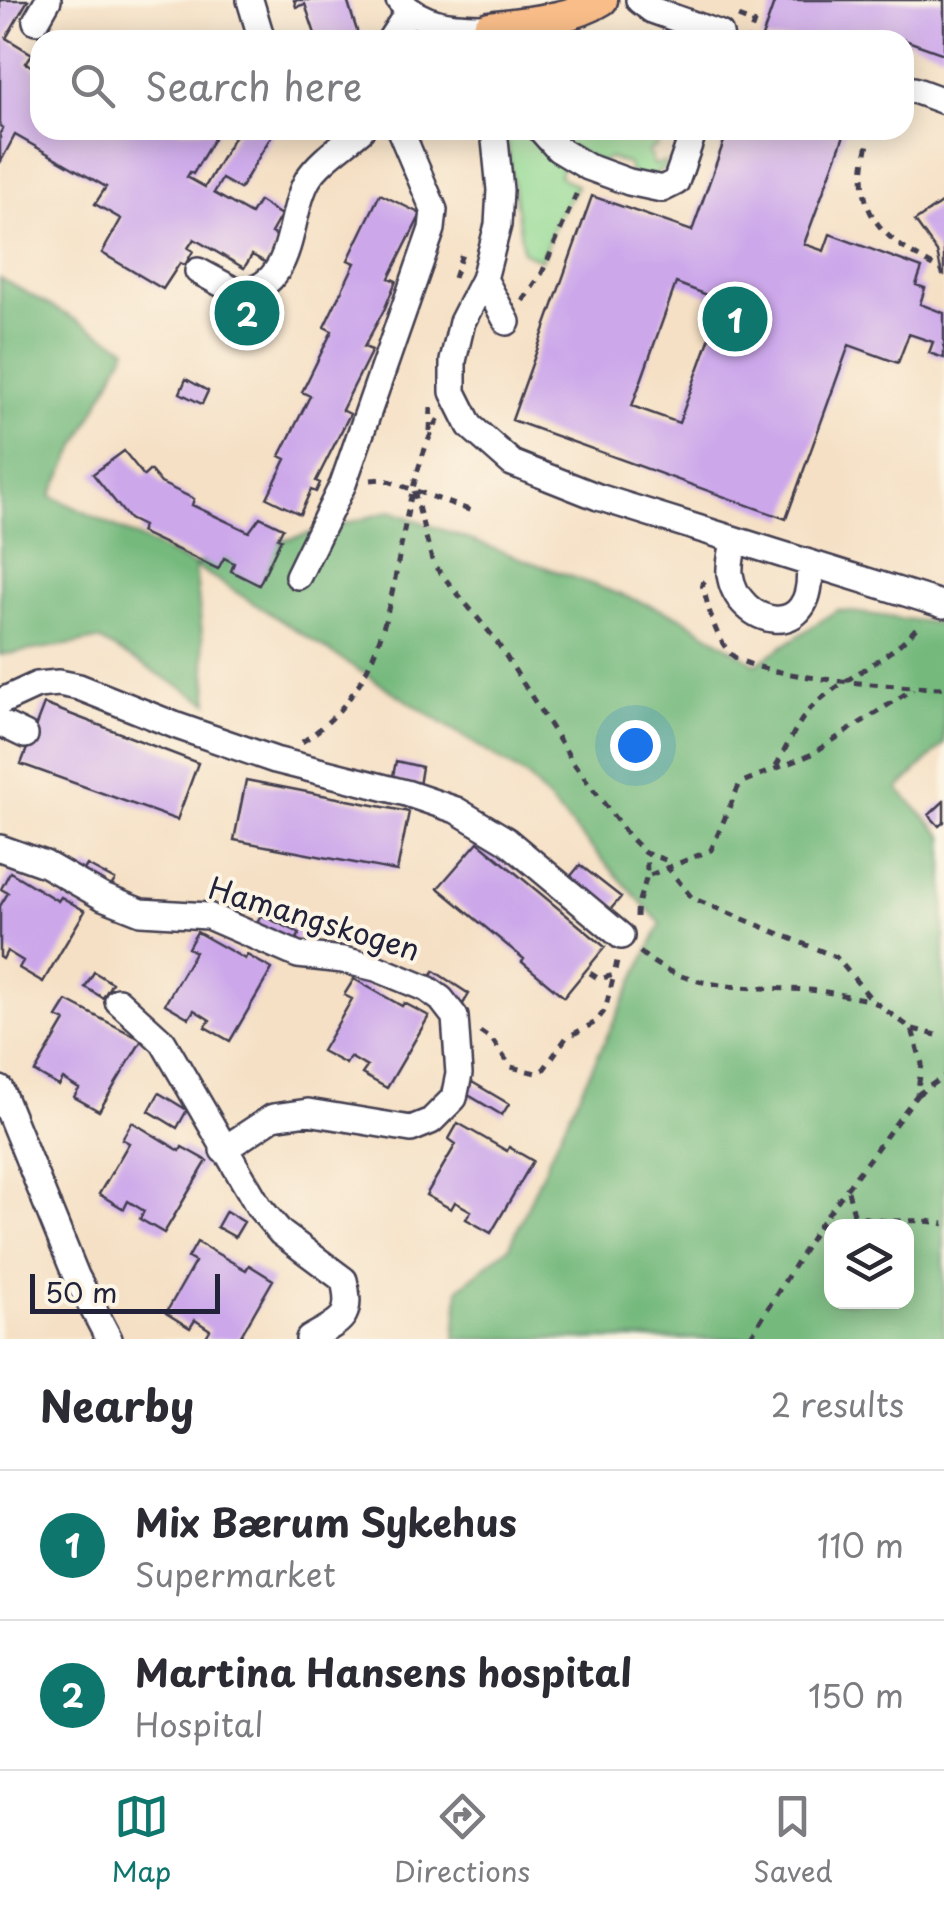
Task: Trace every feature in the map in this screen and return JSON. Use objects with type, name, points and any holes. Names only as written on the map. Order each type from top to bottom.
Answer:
[{"type":"main road","points":[[504,30],[584,10],[602,0]]},
{"type":"street","points":[[250,0],[259,30]]},
{"type":"street","points":[[638,0],[652,10],[709,30]]},
{"type":"street","points":[[394,30],[404,5],[450,27],[467,30]]},
{"type":"street","points":[[914,90],[944,101]]},
{"type":"street","points":[[198,272],[236,292],[262,285],[287,252],[309,178],[350,140]]},
{"type":"street","points":[[298,576],[343,484],[432,229],[434,210],[404,140]]},
{"type":"street","points":[[495,140],[500,190],[498,225],[484,279],[462,322],[453,361],[453,392],[470,426],[512,464],[598,497],[939,604]]},
{"type":"street","points":[[550,140],[588,167],[662,189],[676,182],[691,140]]},
{"type":"street","points":[[484,279],[508,322]]},
{"type":"street","points":[[734,542],[730,573],[737,596],[749,610],[763,617],[798,614],[808,601],[809,564]]},
{"type":"street","points":[[0,702],[36,686],[78,686],[275,760],[406,793],[456,810],[506,840],[633,934]]},
{"type":"street","points":[[0,723],[24,736]]},
{"type":"street","name":"Hamangskogen","points":[[0,848],[45,864],[141,912],[208,916],[298,955],[376,968],[441,999],[456,1021]]},
{"type":"street","points":[[118,1001],[164,1042],[259,1207],[281,1234],[344,1280],[349,1305],[342,1320],[309,1339]]},
{"type":"street","points":[[223,1150],[273,1117],[308,1112],[411,1130],[431,1121],[454,1098],[459,1074],[456,1021]]},
{"type":"street","points":[[0,1089],[76,1276],[109,1339]]},
{"type":"path","points":[[870,140],[861,179],[874,220],[888,237],[941,270]]},
{"type":"path","points":[[508,322],[542,273],[588,167]]},
{"type":"path","points":[[323,729],[356,694],[379,647],[430,434],[453,392]]},
{"type":"path","points":[[343,484],[383,479],[472,511]]},
{"type":"path","points":[[414,492],[433,564],[495,639],[575,764],[630,838],[645,853],[669,862],[668,868],[692,898],[836,957],[873,1001],[912,1029],[944,1037]]},
{"type":"path","points":[[734,542],[702,584],[716,630],[734,657],[778,671],[842,682],[944,688]]},
{"type":"path","points":[[776,766],[810,708],[908,638],[939,604]]},
{"type":"path","points":[[650,876],[710,850],[740,783],[810,755],[914,688]]},
{"type":"path","points":[[645,853],[650,876],[637,906],[633,934],[646,958],[684,976],[726,988],[810,990],[873,1001]]},
{"type":"path","points":[[633,934],[646,958]]},
{"type":"path","points":[[456,1021],[466,1022],[492,1041],[511,1067],[536,1073],[544,1069],[566,1038],[596,1022],[605,1010],[614,976]]},
{"type":"path","points":[[912,1029],[922,1064],[917,1096]]},
{"type":"path","points":[[749,1339],[818,1227],[917,1096],[944,1076]]},
{"type":"path","points":[[848,1190],[854,1214],[875,1223],[924,1219],[944,1224]]},
{"type":"green space","points":[[655,140],[658,146],[648,151],[654,165],[666,162],[665,168],[648,177],[631,174],[628,164],[610,158],[600,162],[570,147],[559,176],[577,186],[557,218],[541,260],[523,252],[507,141]]},
{"type":"green space","points":[[0,278],[127,348],[51,496],[194,565],[391,511],[679,616],[756,664],[837,610],[944,624],[944,744],[898,789],[944,837],[944,1339],[455,1339],[459,1288],[510,1246],[661,924],[527,777],[195,566],[209,703],[99,640],[0,655]]},
{"type":"building","points":[[0,0],[28,0],[6,38],[30,53],[26,63],[30,65],[30,140],[213,140],[193,174],[190,172],[187,177],[205,187],[232,140],[269,140],[240,189],[222,179],[214,193],[251,214],[259,201],[281,215],[271,233],[281,238],[267,263],[252,255],[244,268],[194,239],[185,265],[180,263],[163,289],[102,253],[121,219],[95,204],[106,187],[15,135],[0,163]]},
{"type":"building","points":[[294,0],[347,0],[357,30],[314,30],[305,4],[296,7]]},
{"type":"building","points":[[775,0],[944,0],[944,54],[914,43],[914,30],[764,30]]},
{"type":"building","points":[[724,140],[842,140],[804,244],[824,251],[830,234],[922,268],[916,285],[925,288],[920,304],[944,313],[944,358],[929,353],[933,342],[909,334],[898,363],[849,345],[786,519],[512,420],[592,196],[692,231]],"holes":[[[676,283],[723,301],[679,423],[632,406]]]},
{"type":"building","points":[[380,194],[421,214],[389,278],[396,281],[364,347],[372,350],[342,410],[350,414],[316,481],[320,483],[316,492],[311,490],[300,514],[267,498],[286,459],[280,456],[310,396],[302,392],[332,331],[324,327],[355,263],[348,260]]},
{"type":"building","points":[[944,201],[942,275],[937,252],[915,221]]},
{"type":"building","points":[[186,379],[208,391],[202,404],[180,393]]},
{"type":"building","points":[[124,451],[144,476],[150,470],[161,483],[194,499],[192,505],[249,532],[260,517],[283,528],[259,585],[231,571],[234,563],[224,558],[218,569],[140,532],[143,526],[129,519],[93,474]]},
{"type":"building","points":[[44,704],[198,763],[177,820],[21,764]]},
{"type":"building","points":[[396,761],[422,767],[419,786],[392,781]]},
{"type":"building","points":[[246,780],[409,812],[397,871],[234,840]]},
{"type":"building","points":[[944,801],[944,822],[939,826],[929,815]]},
{"type":"building","points":[[478,842],[605,947],[564,997],[438,888]]},
{"type":"building","points":[[87,865],[115,880],[108,891],[81,875]]},
{"type":"building","points":[[580,865],[621,897],[605,916],[565,883]]},
{"type":"building","points":[[10,872],[58,901],[61,897],[85,911],[43,982],[19,968],[23,961],[7,951],[3,959],[0,957],[0,906],[8,893],[1,889]]},
{"type":"building","points":[[261,915],[300,933],[294,944],[255,926]]},
{"type":"building","points":[[197,932],[272,969],[230,1041],[205,1027],[210,1020],[194,1010],[189,1018],[165,1004],[195,952],[188,948]]},
{"type":"building","points":[[434,971],[469,994],[463,1004],[427,982]]},
{"type":"building","points":[[94,972],[112,983],[103,998],[85,987]]},
{"type":"building","points":[[354,979],[429,1016],[387,1088],[362,1074],[367,1067],[350,1057],[346,1064],[322,1051],[352,999],[344,995]]},
{"type":"building","points":[[67,1001],[142,1040],[99,1111],[74,1097],[79,1089],[63,1079],[59,1086],[35,1072],[65,1021],[57,1017]]},
{"type":"building","points":[[472,1082],[509,1104],[502,1115],[465,1093]]},
{"type":"building","points":[[159,1093],[187,1110],[177,1128],[149,1111]]},
{"type":"building","points":[[132,1122],[180,1151],[182,1147],[207,1161],[164,1233],[140,1219],[144,1211],[128,1201],[124,1209],[99,1194],[129,1143],[122,1139]]},
{"type":"building","points":[[458,1123],[533,1161],[491,1233],[466,1219],[471,1211],[455,1202],[451,1209],[426,1195],[456,1144],[449,1139]]},
{"type":"building","points":[[226,1211],[244,1222],[235,1237],[217,1227]]},
{"type":"building","points":[[197,1242],[246,1270],[249,1265],[273,1280],[239,1339],[209,1339],[206,1337],[210,1330],[195,1320],[190,1328],[166,1313],[195,1262],[188,1258]]},
{"type":"place","name":"Martina Hansens hospital","points":[[247,313]]},
{"type":"place","name":"Mix Bærum Sykehus","points":[[735,319]]}]
